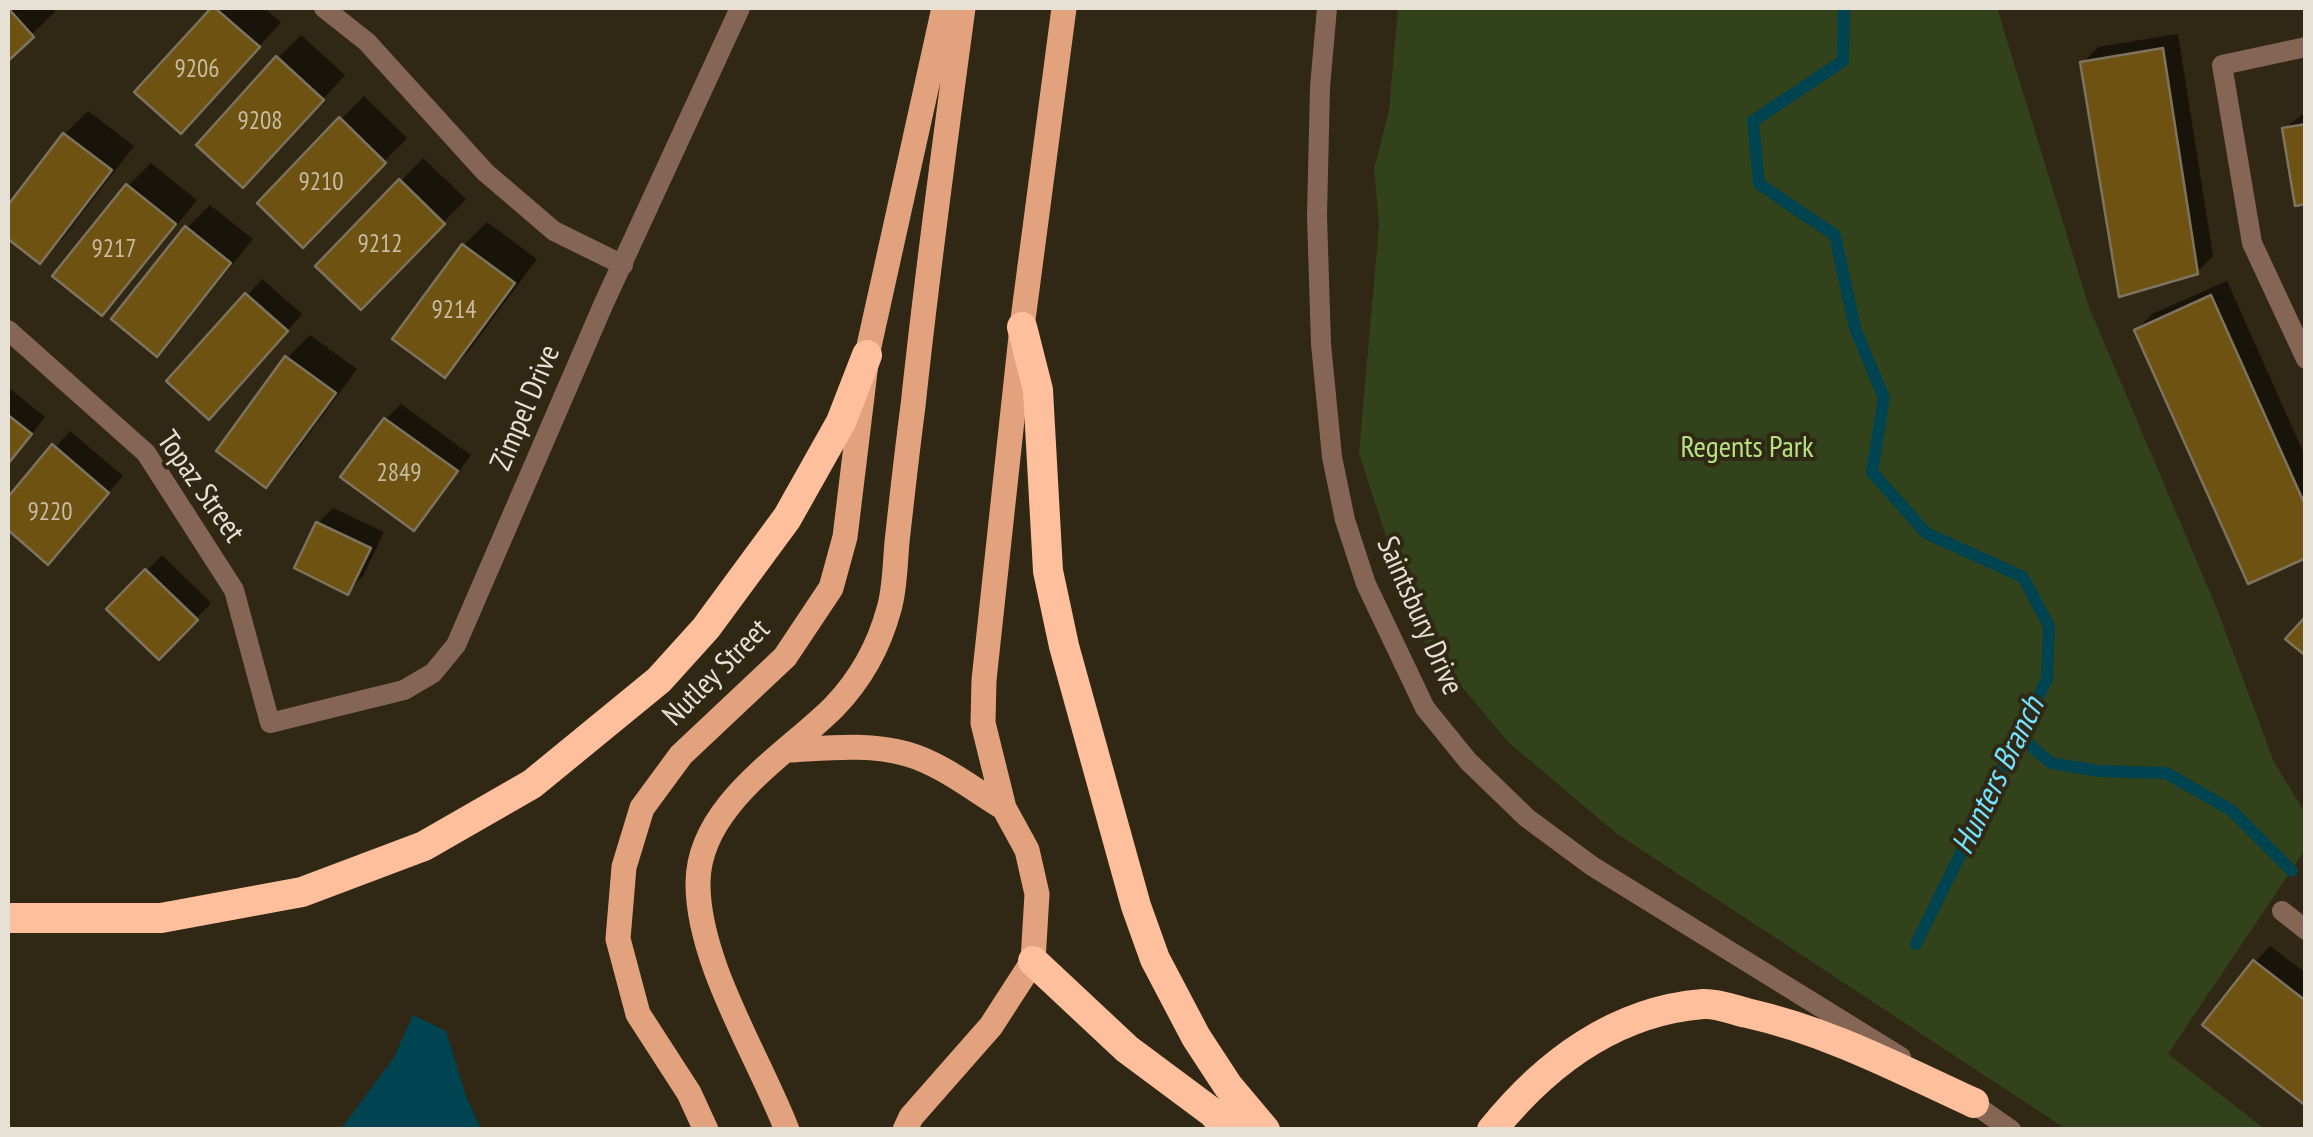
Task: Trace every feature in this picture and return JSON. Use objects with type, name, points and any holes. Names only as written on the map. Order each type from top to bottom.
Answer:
[{"type":"highway","points":[[1022,327],[1038,390],[1048,571],[1064,646],[1136,906],[1155,959],[1196,1037],[1228,1086],[1265,1130]]},
{"type":"highway","points":[[8,918],[161,918],[302,892],[424,846],[532,784],[660,680],[706,628],[787,518],[841,422],[866,355]]},
{"type":"highway","points":[[1032,960],[1127,1049],[1212,1113],[1228,1130]]},
{"type":"highway","points":[[1492,1130],[1518,1096],[1558,1060],[1608,1030],[1648,1015],[1706,1004],[1828,1035],[1974,1103]]},
{"type":"main road","name":"Nutley Street","points":[[706,1130],[688,1093],[638,1014],[618,940],[624,867],[642,808],[671,768],[784,657],[831,588],[845,537],[866,355],[944,8]]},
{"type":"main road","points":[[787,1130],[711,959],[698,878],[706,846],[720,817],[759,770],[788,750],[836,705],[865,668],[890,608],[963,8]]},
{"type":"main road","points":[[904,1130],[910,1117],[990,1026],[1032,960],[1037,894],[1026,850],[1004,808],[982,723],[1022,327],[1064,8]]},
{"type":"main road","points":[[788,750],[875,748],[910,755],[1004,808]]},
{"type":"street","points":[[324,8],[367,42],[485,172],[554,231],[623,265]]},
{"type":"street","name":"Zimpel Drive","points":[[270,723],[404,690],[433,672],[456,645],[740,8]]},
{"type":"street","name":"Saintsbury Drive","points":[[1327,8],[1320,88],[1317,216],[1321,344],[1332,457],[1345,520],[1366,584],[1425,708],[1468,761],[1527,818],[1592,866],[2012,1130]]},
{"type":"street","points":[[2306,47],[2222,65],[2252,243],[2306,358]]},
{"type":"street","name":"Topaz Street","points":[[8,330],[146,454],[234,590],[270,723]]},
{"type":"street","points":[[2282,911],[2306,930]]},
{"type":"green space","name":"Regents Park","points":[[1398,8],[1997,8],[2089,307],[2217,609],[2274,762],[2305,813],[2305,850],[2168,1054],[2265,1129],[2066,1129],[1616,833],[1508,742],[1417,633],[1359,453],[1379,225],[1374,169],[1389,110]]},
{"type":"water","points":[[413,1015],[446,1031],[466,1096],[481,1129],[341,1129],[394,1057]]},
{"type":"building","points":[[8,8],[34,37],[8,61]]},
{"type":"building","points":[[211,8],[260,47],[181,134],[134,92]]},
{"type":"building","points":[[2163,48],[2198,274],[2119,297],[2080,62]]},
{"type":"building","points":[[276,56],[324,100],[243,188],[196,145]]},
{"type":"building","points":[[339,117],[386,163],[303,248],[257,203]]},
{"type":"building","points":[[2306,124],[2306,204],[2295,206],[2282,128]]},
{"type":"building","points":[[63,133],[112,170],[40,264],[8,239],[8,205]]},
{"type":"building","points":[[399,179],[445,224],[361,310],[315,266]]},
{"type":"building","points":[[126,184],[176,224],[102,316],[52,276]]},
{"type":"building","points":[[185,226],[231,263],[157,357],[111,319]]},
{"type":"building","points":[[462,244],[515,283],[445,378],[392,339]]},
{"type":"building","points":[[245,293],[288,331],[209,420],[166,381]]},
{"type":"building","points":[[2211,295],[2306,507],[2306,558],[2248,584],[2134,330]]},
{"type":"building","points":[[285,356],[336,393],[266,488],[216,451]]},
{"type":"building","points":[[8,415],[32,434],[8,464]]},
{"type":"building","points":[[384,418],[458,471],[414,531],[340,477]]},
{"type":"building","points":[[52,444],[109,493],[48,565],[8,530],[8,497]]},
{"type":"building","points":[[316,522],[371,548],[348,595],[294,568]]},
{"type":"building","points":[[145,569],[198,620],[159,660],[106,609]]},
{"type":"building","points":[[2306,616],[2306,656],[2285,639]]},
{"type":"building","points":[[2253,960],[2306,1001],[2306,1106],[2202,1025]]},
{"type":"waterway","name":"Hunters Branch","points":[[1844,8],[1843,61],[1753,121],[1759,184],[1835,235],[1855,328],[1884,398],[1872,472],[1926,533],[2023,577],[2049,626],[2047,679],[1916,944]]},
{"type":"waterway","points":[[2019,736],[2051,763],[2099,771],[2166,773],[2231,810],[2292,871]]}]
